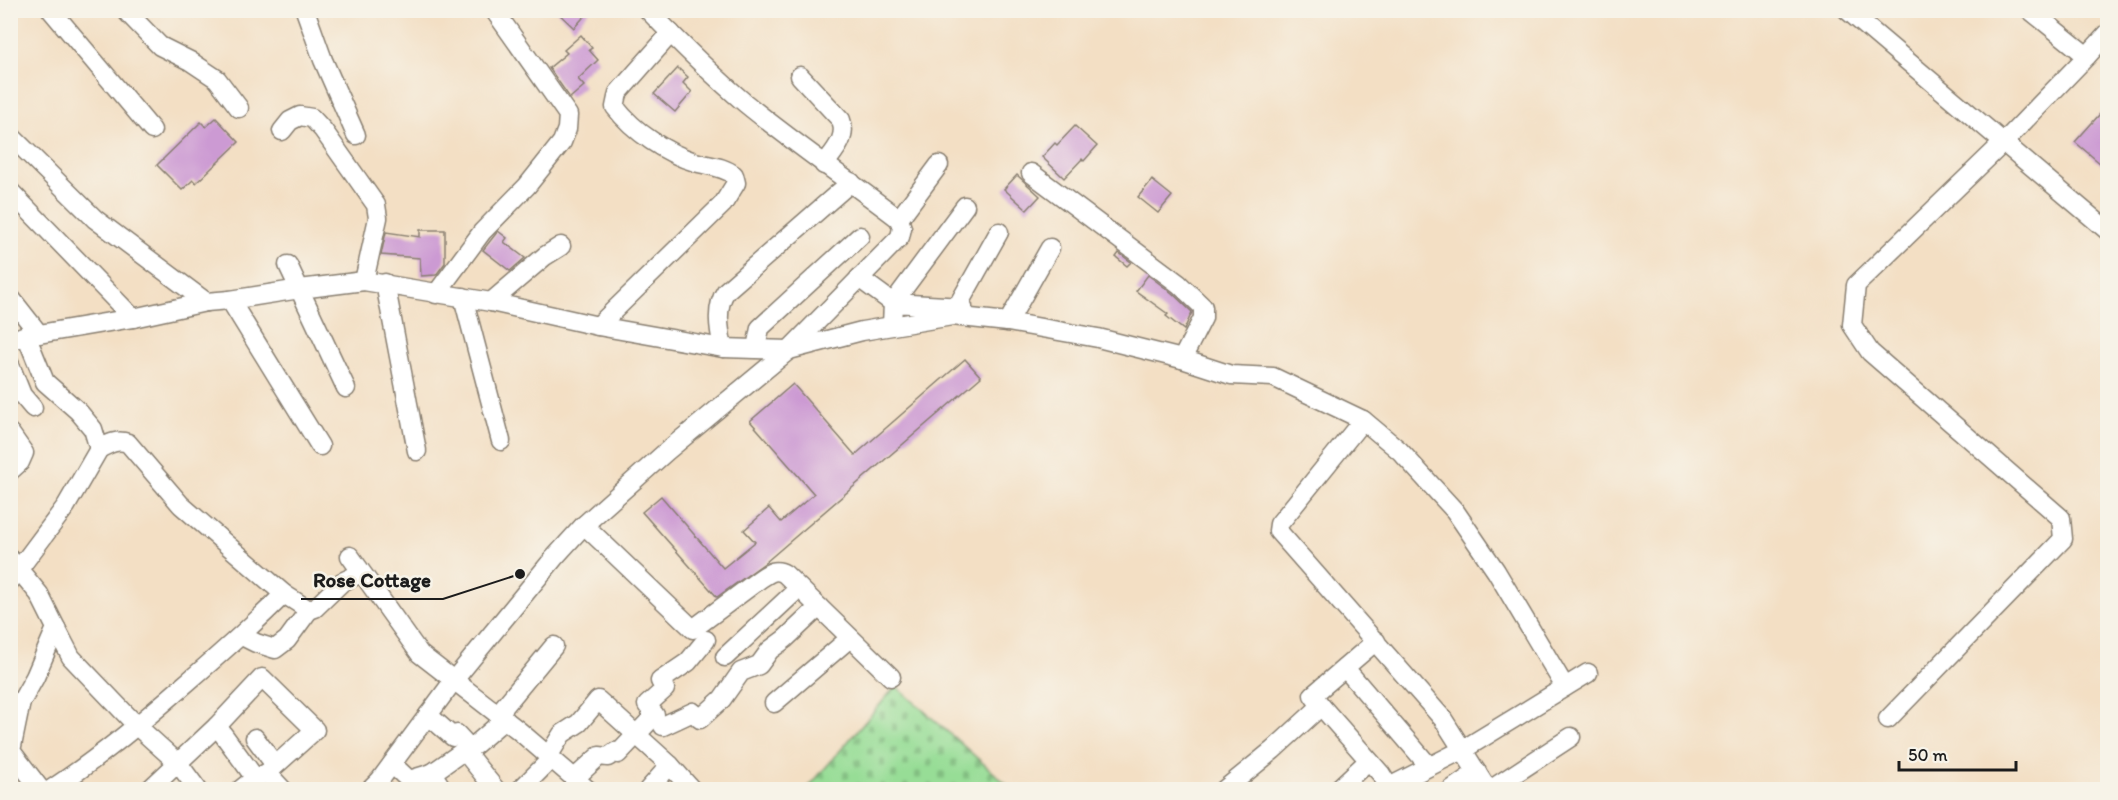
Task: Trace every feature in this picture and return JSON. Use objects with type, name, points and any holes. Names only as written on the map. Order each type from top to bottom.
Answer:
[{"type":"street","points":[[51,10],[152,130]]},
{"type":"street","points":[[125,10],[160,46],[190,61],[217,79],[239,108]]},
{"type":"street","points":[[305,10],[323,60],[356,135]]},
{"type":"street","points":[[436,294],[482,232],[526,186],[562,142],[567,129],[568,115],[494,10]]},
{"type":"street","points":[[1847,10],[2108,231]]},
{"type":"street","points":[[2030,10],[2087,56]]},
{"type":"street","points":[[370,789],[392,764],[454,680],[584,525],[667,451],[789,350],[900,237],[902,228],[899,219],[851,182],[824,165],[743,101],[662,19],[618,93],[615,107],[623,118],[664,148],[693,161],[728,170],[734,175],[736,183],[723,204],[598,326]]},
{"type":"street","points":[[1888,719],[2063,540],[2061,518],[1869,352],[1852,325],[1856,285],[2004,142],[2108,33]]},
{"type":"street","points":[[800,76],[841,120],[843,126],[840,143],[824,165]]},
{"type":"street","points":[[282,131],[290,121],[300,116],[312,118],[323,130],[376,206],[378,218],[364,281]]},
{"type":"street","points":[[10,135],[95,219],[207,302]]},
{"type":"street","points":[[899,219],[939,165]]},
{"type":"street","points":[[1031,173],[1179,284],[1203,307],[1203,318],[1182,359]]},
{"type":"street","points":[[723,348],[719,331],[719,301],[726,291],[851,182]]},
{"type":"street","points":[[10,191],[133,318]]},
{"type":"street","points":[[892,325],[893,303],[964,206]]},
{"type":"street","points":[[25,337],[207,302],[364,281],[491,302],[598,326],[723,348],[789,350],[955,311],[999,232]]},
{"type":"street","points":[[756,348],[760,328],[860,236]]},
{"type":"street","points":[[491,302],[538,261],[561,246]]},
{"type":"street","points":[[1011,317],[1050,248]]},
{"type":"street","points":[[288,265],[346,387]]},
{"type":"street","points":[[859,278],[893,303],[1066,322]]},
{"type":"street","points":[[385,283],[417,451]]},
{"type":"street","points":[[10,297],[45,382],[78,411],[93,429],[99,449]]},
{"type":"street","points":[[463,297],[501,441]]},
{"type":"street","points":[[230,300],[320,446]]},
{"type":"street","points":[[1011,317],[1182,359],[1231,375],[1273,377],[1363,420],[1400,451],[1455,511],[1496,571],[1565,687]]},
{"type":"street","points":[[10,365],[22,395],[33,408]]},
{"type":"street","points":[[1363,420],[1277,527],[1281,535],[1443,719],[1489,789],[1571,737]]},
{"type":"street","points":[[10,433],[24,453],[20,462],[10,471]]},
{"type":"street","points":[[198,789],[178,764],[138,727],[71,657],[39,594],[13,570],[66,506],[99,449],[121,440],[128,443],[181,505],[284,594],[309,610]]},
{"type":"street","points":[[584,525],[741,672]]},
{"type":"street","points":[[350,556],[420,654],[501,716],[582,784],[599,756],[608,757],[615,752],[618,754],[655,715],[647,705],[665,689],[660,681],[688,662],[700,634],[760,579],[772,571],[779,571],[799,588],[891,677]]},
{"type":"street","points":[[242,636],[256,644],[275,649],[287,640],[309,610],[315,608],[342,582],[362,573]]},
{"type":"street","points":[[725,657],[799,588]]},
{"type":"street","points":[[50,789],[84,768],[138,727],[242,636],[284,594]]},
{"type":"street","points":[[663,726],[693,712],[700,719],[722,699],[741,672],[753,666],[759,666],[770,650],[819,607]]},
{"type":"street","points":[[41,789],[11,750],[21,702],[35,677],[56,628]]},
{"type":"street","points":[[774,703],[850,638]]},
{"type":"street","points":[[1376,641],[1313,695],[1381,774],[1390,788],[1464,749],[1588,673]]},
{"type":"street","points":[[392,764],[409,780],[432,772],[475,745],[501,716],[554,646]]},
{"type":"street","points":[[1345,668],[1429,766]]},
{"type":"street","points":[[149,789],[217,726],[262,678],[315,730],[266,772],[240,789]]},
{"type":"street","points":[[525,788],[550,756],[562,734],[579,723],[598,700],[670,765],[683,782],[692,789]]},
{"type":"street","points":[[1224,789],[1273,750],[1321,706]]},
{"type":"street","points":[[428,714],[453,736],[458,734],[469,747]]},
{"type":"street","points":[[217,726],[283,789]]},
{"type":"street","points":[[255,738],[266,772]]},
{"type":"street","points":[[469,747],[467,754],[496,789]]},
{"type":"street","points":[[1337,789],[1368,761]]},
{"type":"street","points":[[648,789],[670,765]]},
{"type":"street","points":[[432,772],[443,789]]},
{"type":"street","points":[[1451,789],[1477,772]]},
{"type":"green space","points":[[896,686],[1012,789],[807,789]]},
{"type":"building","points":[[555,10],[590,10],[574,28]]},
{"type":"building","points":[[581,35],[592,48],[589,50],[598,60],[578,79],[584,86],[570,98],[549,68],[567,53],[564,50]]},
{"type":"building","points":[[678,68],[688,77],[683,83],[692,92],[675,112],[654,94]]},
{"type":"building","points":[[2108,105],[2108,170],[2075,142]]},
{"type":"building","points":[[216,118],[239,142],[196,183],[193,180],[182,190],[157,165],[201,122],[206,127]]},
{"type":"building","points":[[1075,126],[1097,146],[1064,178],[1042,157]]},
{"type":"building","points":[[1017,175],[1040,196],[1027,210],[1004,189]]},
{"type":"building","points":[[1152,180],[1172,196],[1158,213],[1138,197]]},
{"type":"building","points":[[420,230],[445,230],[445,263],[436,275],[421,276],[420,258],[381,255],[386,232],[420,237]]},
{"type":"building","points":[[498,231],[507,238],[504,242],[525,258],[510,271],[483,250]]},
{"type":"building","points":[[1119,253],[1131,262],[1127,266],[1116,257]]},
{"type":"building","points":[[1148,275],[1192,312],[1184,330],[1166,316],[1168,314],[1136,291]]},
{"type":"building","points":[[965,359],[981,377],[766,562],[717,597],[642,512],[661,496],[723,568],[755,542],[744,530],[769,508],[781,522],[814,494],[750,421],[793,384],[855,455]]},
{"type":"place","name":"Rose Cottage","points":[[520,574]]}]
